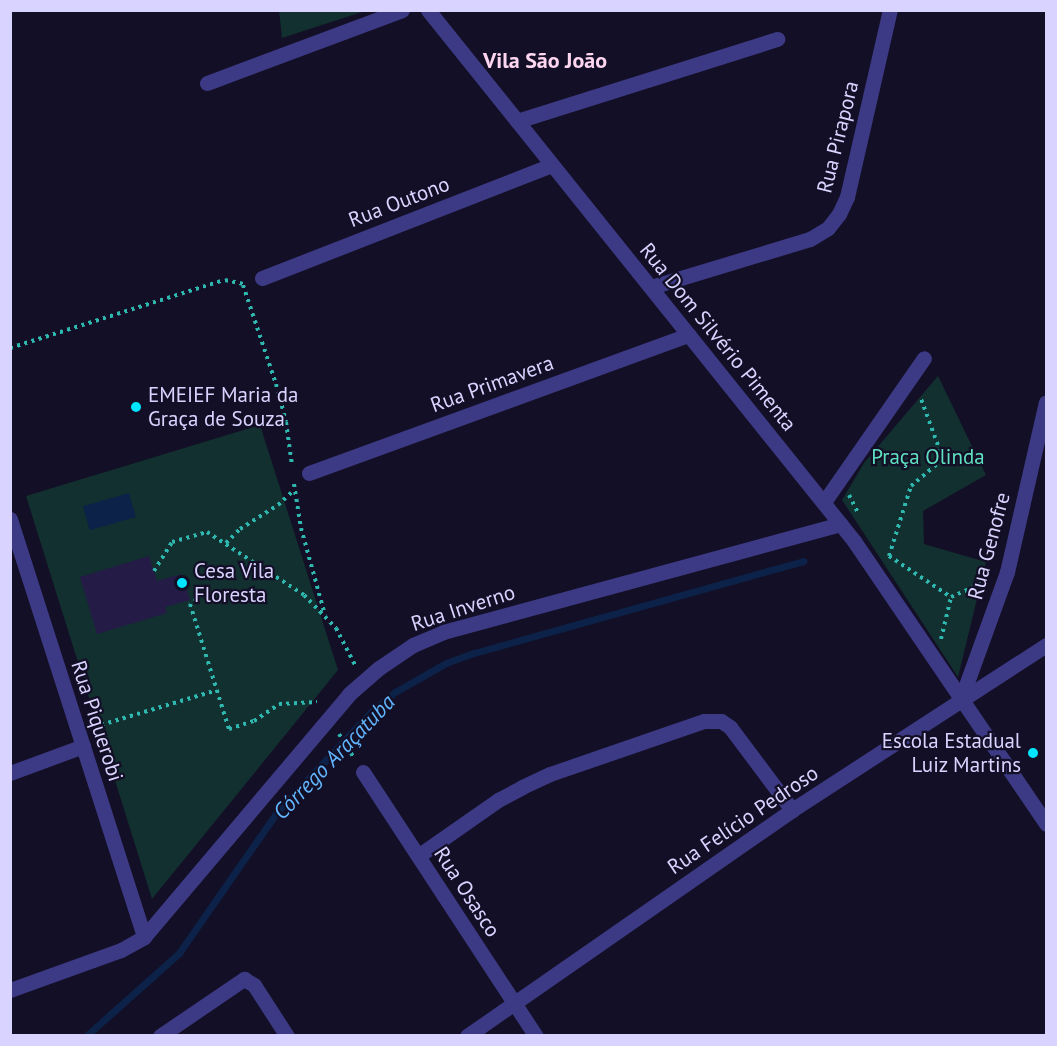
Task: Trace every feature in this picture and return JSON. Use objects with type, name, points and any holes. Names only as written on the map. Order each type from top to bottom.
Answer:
[{"type":"street","points":[[207,83],[402,10]]},
{"type":"street","name":"Rua Dom Silvério Pimenta","points":[[428,10],[841,524],[1047,824]]},
{"type":"street","name":"Rua Pirapora","points":[[651,287],[810,239],[828,228],[839,214],[847,197],[890,10]]},
{"type":"street","points":[[517,121],[777,39]]},
{"type":"street","name":"Rua Outono","points":[[262,278],[552,165]]},
{"type":"street","name":"Rua Primavera","points":[[309,473],[689,335]]},
{"type":"street","points":[[824,502],[924,358]]},
{"type":"street","name":"Rua Genofre","points":[[961,699],[1007,572],[1047,402]]},
{"type":"street","name":"Rua Piquerobi","points":[[10,519],[17,565],[81,739],[144,937]]},
{"type":"street","name":"Rua Inverno","points":[[144,937],[349,694],[379,668],[413,645],[443,632],[841,524]]},
{"type":"street","name":"Rua Felício Pedroso","points":[[467,1035],[792,810],[1047,645]]},
{"type":"street","points":[[418,856],[498,800],[522,787],[550,774],[704,721],[721,721],[730,727],[792,810]]},
{"type":"street","points":[[10,773],[81,739]]},
{"type":"street","name":"Rua Osasco","points":[[363,772],[536,1035]]},
{"type":"street","points":[[10,990],[121,950],[144,937]]},
{"type":"street","points":[[160,1035],[244,979],[254,985],[287,1035]]},
{"type":"path","points":[[10,348],[225,280],[243,284],[262,278]]},
{"type":"path","points":[[243,284],[276,384],[286,422],[293,469]]},
{"type":"path","points":[[889,556],[911,486],[943,459],[913,374]]},
{"type":"path","points":[[841,477],[860,517]]},
{"type":"path","points":[[294,478],[301,528],[324,615]]},
{"type":"path","points":[[226,543],[240,528],[278,505],[295,489]]},
{"type":"path","points":[[154,571],[172,542],[207,532],[282,578],[324,615],[336,628],[362,682]]},
{"type":"path","points":[[882,551],[951,597]]},
{"type":"path","points":[[951,597],[1007,572]]},
{"type":"path","points":[[936,662],[951,597]]},
{"type":"path","points":[[196,599],[190,604],[229,729],[254,721],[279,704],[315,703],[323,699]]},
{"type":"path","points":[[81,739],[217,690]]},
{"type":"path","points":[[335,728],[353,756]]},
{"type":"green space","points":[[279,10],[365,10],[365,11],[282,38]]},
{"type":"green space","name":"Praça Olinda","points":[[938,376],[986,475],[923,511],[924,544],[986,562],[958,677],[842,500],[864,463]]},
{"type":"green space","name":"Cesa Vila Floresta","points":[[260,425],[338,670],[152,899],[26,496]]},
{"type":"water","points":[[129,493],[136,517],[90,530],[83,506]]},
{"type":"building","points":[[149,556],[157,581],[182,574],[190,600],[165,607],[167,613],[97,634],[80,577]]},
{"type":"waterway","name":"Córrego Araçatuba","points":[[86,1036],[179,953],[277,812],[371,712],[395,692],[446,663],[474,653],[803,561]]},
{"type":"place","name":"EMEIEF Maria da Graça de Souza","points":[[136,407]]},
{"type":"place","name":"Cesa Vila Floresta","points":[[182,583]]},
{"type":"place","name":"Escola Estadual Luiz Martins","points":[[1033,753]]},
{"type":"district","name":"Vila São João","points":[[545,61]]}]
